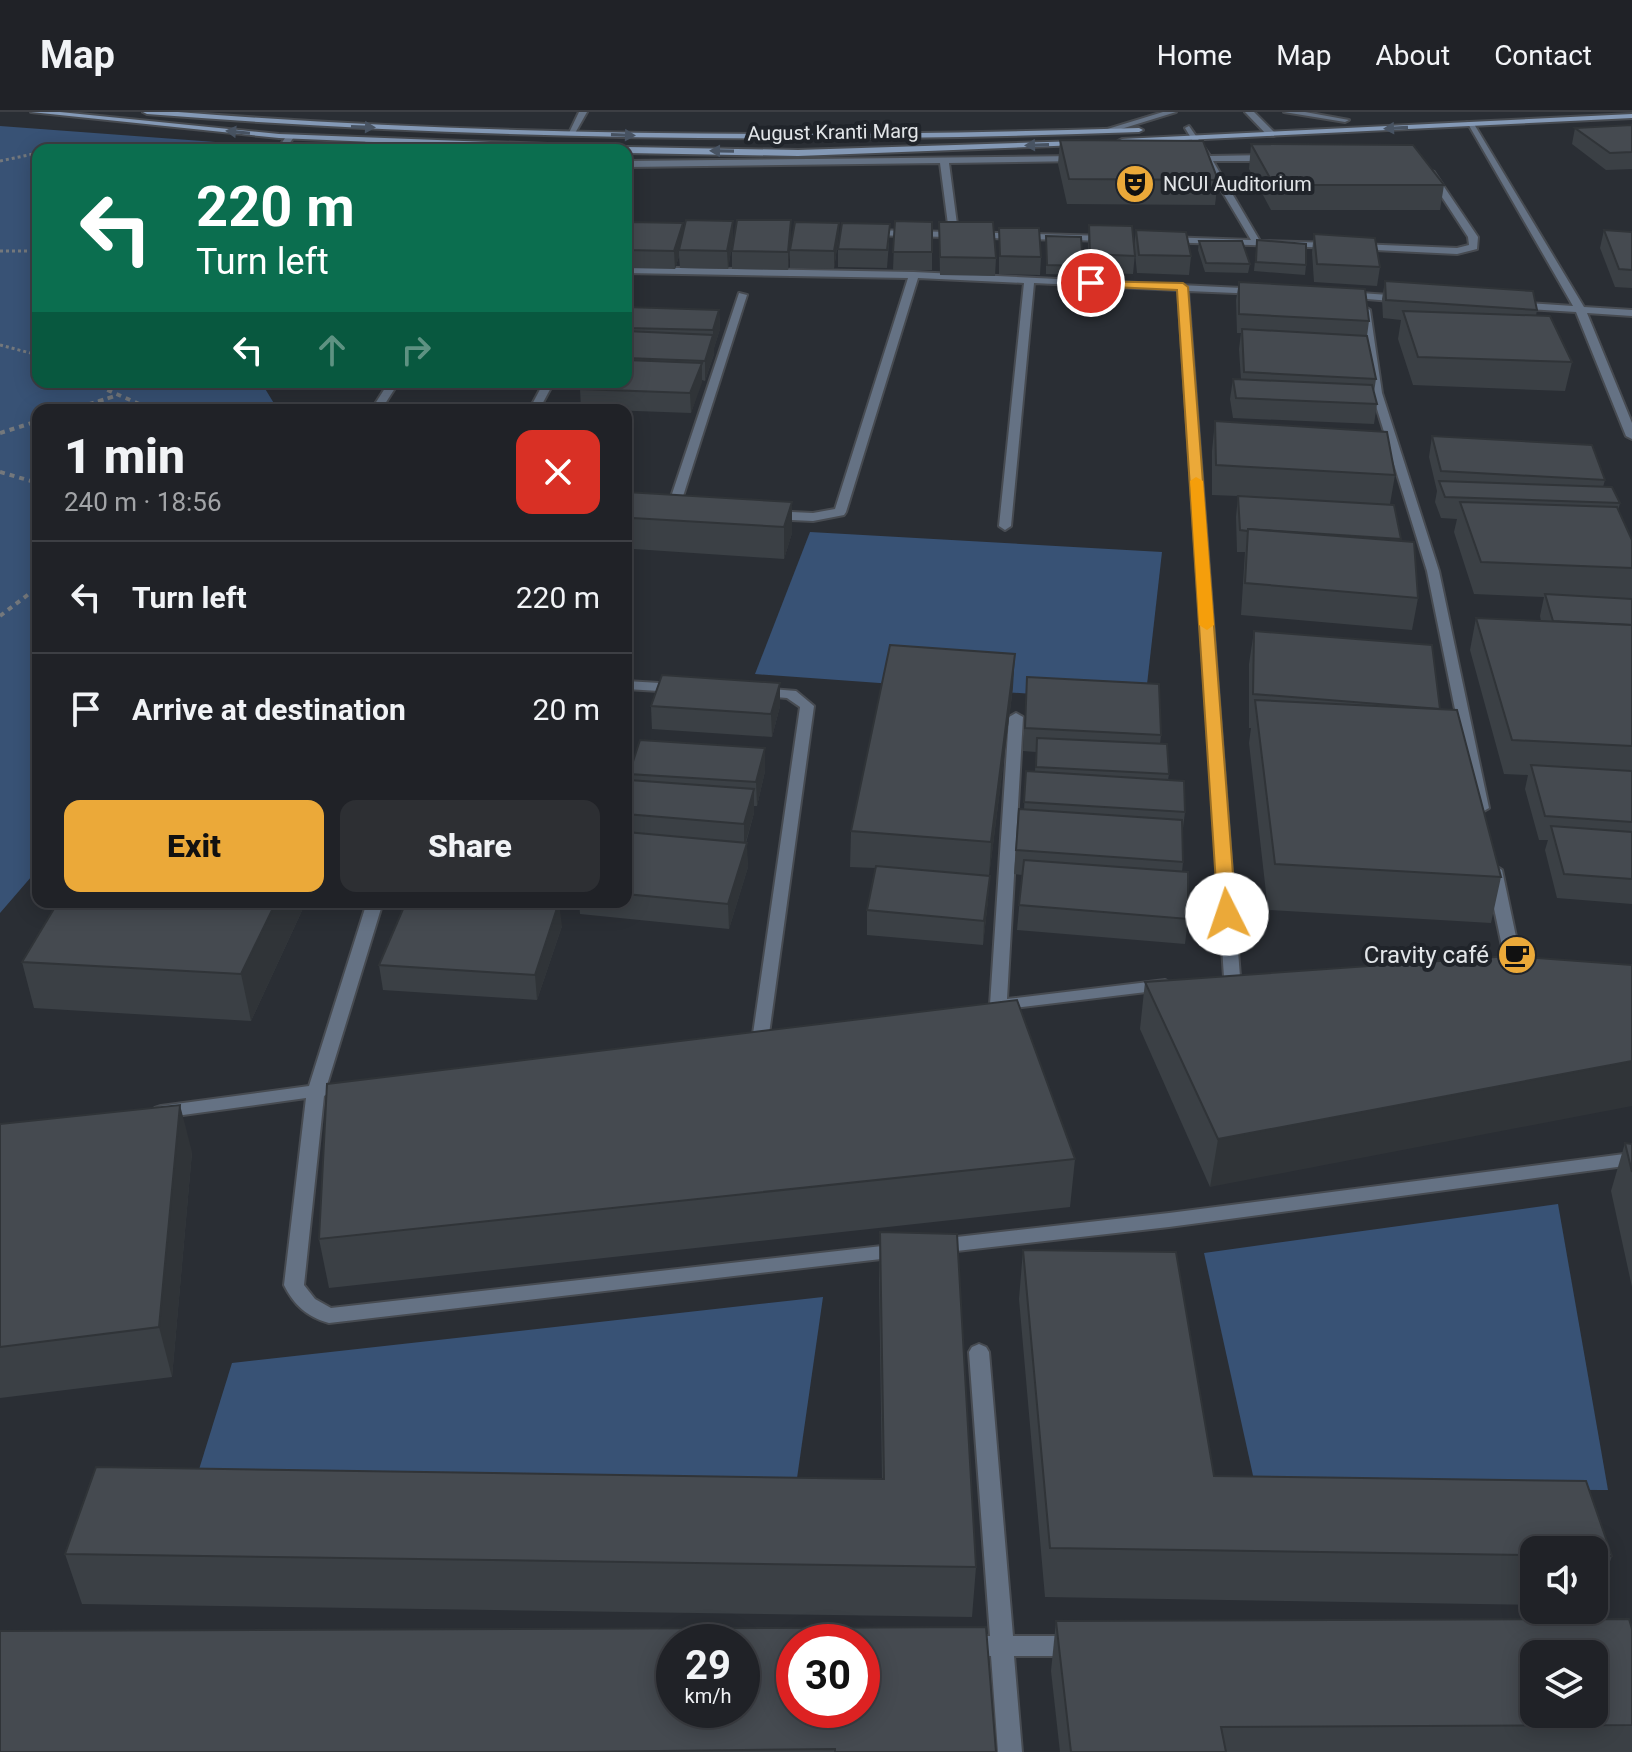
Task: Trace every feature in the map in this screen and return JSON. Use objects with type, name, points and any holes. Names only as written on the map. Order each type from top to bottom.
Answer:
[{"type":"main road","name":"August Kranti Marg","points":[[35,112],[381,144]]},
{"type":"main road","name":"August Kranti Marg","points":[[146,112],[284,124],[793,140],[1189,128],[1511,112]]},
{"type":"main road","name":"August Kranti Marg","points":[[632,151],[881,151],[1632,116]]},
{"type":"street","points":[[571,133],[583,112]]},
{"type":"street","points":[[1105,131],[1172,112]]},
{"type":"street","points":[[1249,112],[1271,134]]},
{"type":"street","points":[[1288,112],[1345,120]]},
{"type":"street","points":[[1470,124],[1580,309],[1632,436]]},
{"type":"street","points":[[1189,128],[1257,243]]},
{"type":"street","points":[[285,144],[290,137]]},
{"type":"street","points":[[367,144],[371,141]]},
{"type":"street","points":[[1179,159],[1289,158]]},
{"type":"street","points":[[632,164],[1086,159]]},
{"type":"street","points":[[944,161],[954,235]]},
{"type":"street","points":[[1161,240],[1457,251],[1474,247],[1473,237],[1423,162]]},
{"type":"street","points":[[859,233],[1114,239]]},
{"type":"street","points":[[632,270],[914,275],[1273,292]]},
{"type":"street","points":[[751,515],[813,517],[840,512],[914,275]]},
{"type":"street","points":[[1005,526],[1029,281]]},
{"type":"street","points":[[1183,287],[1233,977]]},
{"type":"street","points":[[672,512],[742,295]]},
{"type":"street","points":[[1333,295],[1421,300]]},
{"type":"street","points":[[1363,296],[1377,393],[1433,571],[1483,816]]},
{"type":"street","points":[[1508,305],[1632,313]]},
{"type":"street","points":[[657,511],[688,512]]},
{"type":"street","points":[[632,685],[686,688]]},
{"type":"street","points":[[746,691],[791,694],[807,706],[760,1034]]},
{"type":"street","points":[[1016,717],[990,1006],[1190,982]]},
{"type":"street","points":[[1493,862],[1514,970]]},
{"type":"street","points":[[373,908],[316,1091],[294,1285],[299,1298],[309,1308],[329,1316],[1169,1220],[1632,1159]]},
{"type":"street","points":[[144,1114],[348,1087]]},
{"type":"street","points":[[979,1352],[1010,1752]]},
{"type":"street","points":[[940,1646],[1096,1646]]},
{"type":"path","points":[[0,161],[32,154]]},
{"type":"path","points":[[0,251],[32,251]]},
{"type":"path","points":[[0,345],[32,353]]},
{"type":"path","points":[[100,388],[137,404]]},
{"type":"path","points":[[90,404],[115,396]]},
{"type":"path","points":[[0,434],[32,423]]},
{"type":"path","points":[[0,472],[32,481]]},
{"type":"path","points":[[0,616],[32,592]]},
{"type":"shaded area","points":[[0,126],[243,144],[32,144],[32,388],[265,388],[274,404],[32,404],[32,876],[0,913]]},
{"type":"shaded area","points":[[810,532],[1162,552],[1145,702],[755,674]]},
{"type":"shaded area","points":[[1558,1204],[1608,1490],[1256,1489],[1204,1253]]},
{"type":"shaded area","points":[[823,1297],[793,1506],[192,1492],[232,1363]]},
{"type":"building","points":[[1632,125],[1632,152],[1610,153],[1575,128]]},
{"type":"building","points":[[1060,140],[1203,141],[1218,180],[1069,179]]},
{"type":"building","points":[[1251,144],[1413,145],[1444,185],[1274,185]]},
{"type":"building","points":[[686,220],[733,221],[727,251],[679,250]]},
{"type":"building","points":[[737,220],[791,220],[788,252],[732,251]]},
{"type":"building","points":[[895,221],[932,222],[932,252],[893,252]]},
{"type":"building","points":[[632,222],[683,223],[674,251],[632,250]]},
{"type":"building","points":[[795,222],[839,223],[834,251],[790,250]]},
{"type":"building","points":[[939,222],[993,222],[996,258],[940,257]]},
{"type":"building","points":[[842,223],[890,224],[887,250],[838,249]]},
{"type":"building","points":[[1089,225],[1132,226],[1135,256],[1090,254]]},
{"type":"building","points":[[999,228],[1039,228],[1041,257],[1000,256]]},
{"type":"building","points":[[1136,230],[1186,232],[1191,256],[1139,255]]},
{"type":"building","points":[[1604,230],[1632,232],[1632,270],[1619,269]]},
{"type":"building","points":[[1314,234],[1375,238],[1380,267],[1317,264]]},
{"type":"building","points":[[1046,236],[1081,237],[1083,266],[1047,265]]},
{"type":"building","points":[[1257,240],[1306,244],[1306,265],[1256,262]]},
{"type":"building","points":[[1199,241],[1242,241],[1250,264],[1206,263]]},
{"type":"building","points":[[1385,281],[1533,291],[1537,310],[1386,300]]},
{"type":"building","points":[[1239,282],[1365,289],[1369,321],[1239,314]]},
{"type":"building","points":[[632,307],[719,310],[713,330],[632,328]]},
{"type":"building","points":[[1403,311],[1550,316],[1572,362],[1418,357]]},
{"type":"building","points":[[1242,329],[1367,336],[1376,379],[1244,372]]},
{"type":"building","points":[[632,331],[713,335],[705,361],[632,358]]},
{"type":"building","points":[[632,360],[702,363],[690,393],[580,389],[632,388]]},
{"type":"building","points":[[1233,379],[1372,385],[1377,404],[1236,398]]},
{"type":"building","points":[[1215,421],[1387,432],[1395,475],[1216,465]]},
{"type":"building","points":[[1432,436],[1592,445],[1605,480],[1441,471]]},
{"type":"building","points":[[1439,481],[1612,487],[1620,503],[1445,497]]},
{"type":"building","points":[[632,492],[792,502],[784,527],[632,520]]},
{"type":"building","points":[[1238,496],[1394,505],[1401,539],[1240,530]]},
{"type":"building","points":[[1460,502],[1617,507],[1632,540],[1632,568],[1481,562]]},
{"type":"building","points":[[1248,529],[1414,542],[1418,598],[1245,583]]},
{"type":"building","points":[[1545,594],[1632,599],[1632,625],[1553,621]]},
{"type":"building","points":[[1476,618],[1632,625],[1632,746],[1512,740]]},
{"type":"building","points":[[1254,631],[1432,645],[1440,709],[1253,694]]},
{"type":"building","points":[[890,645],[1015,654],[991,842],[851,831]]},
{"type":"building","points":[[662,675],[780,683],[771,714],[651,706]]},
{"type":"building","points":[[1027,677],[1159,684],[1161,735],[1025,728]]},
{"type":"building","points":[[1255,700],[1457,710],[1501,877],[1275,864]]},
{"type":"building","points":[[1037,738],[1167,744],[1169,774],[1036,767]]},
{"type":"building","points":[[640,740],[765,748],[756,782],[632,774]]},
{"type":"building","points":[[1531,765],[1632,771],[1632,822],[1545,816]]},
{"type":"building","points":[[1026,771],[1184,781],[1185,812],[1024,802]]},
{"type":"building","points":[[632,780],[754,789],[744,824],[632,815]]},
{"type":"building","points":[[1019,809],[1182,820],[1183,862],[1016,850]]},
{"type":"building","points":[[1551,826],[1632,832],[1632,879],[1564,874]]},
{"type":"building","points":[[632,833],[747,843],[728,904],[632,895]]},
{"type":"building","points":[[1024,860],[1188,872],[1188,919],[1019,905]]},
{"type":"building","points":[[876,866],[990,876],[984,921],[867,910]]},
{"type":"building","points":[[54,908],[273,908],[241,974],[22,962]]},
{"type":"building","points":[[403,908],[557,908],[535,975],[379,965]]},
{"type":"building","points":[[1510,956],[1632,965],[1632,1061],[1218,1139],[1145,982]]},
{"type":"building","points":[[1017,1000],[1075,1159],[319,1239],[327,1084]]},
{"type":"building","points":[[180,1105],[159,1327],[0,1347],[0,1124]]},
{"type":"building","points":[[1625,1143],[1632,1144],[1632,1172]]},
{"type":"building","points":[[880,1232],[957,1234],[976,1567],[65,1554],[96,1467],[884,1479]]},
{"type":"building","points":[[1023,1250],[1176,1252],[1214,1476],[1586,1481],[1605,1536],[1520,1536],[1520,1555],[1050,1548]]},
{"type":"building","points":[[1520,1619],[1520,1624],[1608,1624],[1608,1619],[1629,1619],[1632,1629],[1632,1725],[1608,1725],[1608,1640],[1520,1640],[1520,1726],[1221,1727],[1226,1752],[1071,1752],[1056,1621]]},
{"type":"building","points":[[880,1627],[986,1627],[996,1752],[835,1752],[835,1749],[0,1752],[0,1631],[656,1628],[656,1728],[760,1728],[760,1628],[776,1628],[776,1728],[880,1728]]},
{"type":"slow traffic","points":[[1196,481],[1207,625]]},
{"type":"place","name":"NCUI Auditorium","points":[[1135,184]]},
{"type":"place","name":"Cravity café","points":[[1517,955]]},
{"type":"route","points":[[1091,283],[1183,287],[1227,914]]}]
